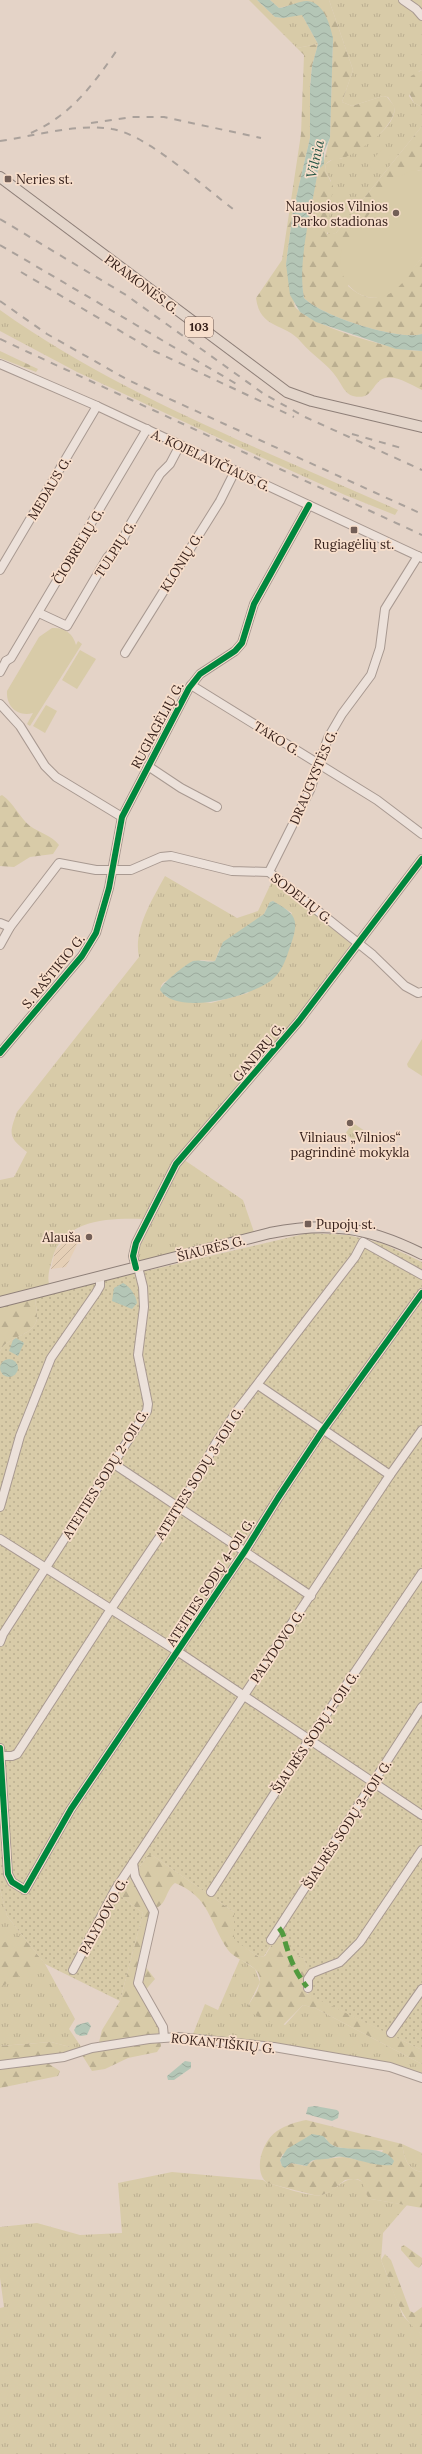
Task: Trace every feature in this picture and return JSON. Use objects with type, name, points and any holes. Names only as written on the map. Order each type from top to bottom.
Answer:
[{"type":"main road","name":"PRAMONĖS G.","points":[[0,177],[287,392],[312,401],[422,427]]},
{"type":"main road","name":"ŠIAURĖS G.","points":[[0,1302],[288,1229],[332,1226],[365,1231],[388,1238],[422,1254]]},
{"type":"street","points":[[403,0],[416,9],[422,16]]},
{"type":"street","name":"A. KOJELAVIČIAUS G.","points":[[0,364],[97,406],[420,557]]},
{"type":"street","name":"MEDAUS G.","points":[[0,570],[97,406]]},
{"type":"street","name":"ČIOBRELIŲ G.","points":[[0,672],[3,659],[11,658],[147,429]]},
{"type":"street","name":"TULPIŲ G.","points":[[38,613],[67,626],[107,558],[123,540],[131,523],[160,474],[170,464],[180,445]]},
{"type":"street","name":"KLONIŲ G.","points":[[125,653],[220,501],[235,471]]},
{"type":"street","name":"RUGIAGĖLIŲ G.","points":[[113,870],[122,817],[191,685],[200,674],[234,651],[242,643],[254,604],[308,505]]},
{"type":"street","name":"DRAUGYSTĖS G.","points":[[269,872],[308,796],[328,738],[342,714],[371,675],[380,648],[385,609],[420,557]]},
{"type":"street","name":"TAKO G.","points":[[191,685],[406,820],[422,834]]},
{"type":"street","points":[[0,704],[20,726],[45,766],[56,777],[122,817]]},
{"type":"street","points":[[149,764],[181,788],[217,807]]},
{"type":"street","name":"SODELIŲ G.","points":[[10,927],[59,864],[89,869],[131,870],[161,858],[171,856],[232,870],[269,872],[358,942],[404,986],[418,993],[422,992]]},
{"type":"street","name":"GANDRŲ G.","points":[[137,1267],[133,1256],[136,1243],[176,1164],[299,1021],[422,859]]},
{"type":"street","name":"S. RAŠTIKIO G.","points":[[0,1053],[89,946],[102,917],[113,870]]},
{"type":"street","points":[[0,923],[10,927],[0,945]]},
{"type":"street","points":[[365,1231],[363,1242],[422,1275]]},
{"type":"street","name":"ATEITIES SODŲ 3-IOJI G.","points":[[0,1752],[12,1756],[17,1754],[111,1609],[180,1507],[216,1443],[358,1252],[363,1242]]},
{"type":"street","name":"ATEITIES SODŲ 2-OJI G.","points":[[0,1642],[3,1634],[114,1464],[148,1407],[138,1355],[144,1307],[143,1287],[137,1267]]},
{"type":"street","points":[[0,1507],[20,1436],[50,1358],[96,1293],[100,1286],[100,1277]]},
{"type":"street","name":"ATEITIES SODŲ 4-OJI G.","points":[[0,1752],[8,1874],[12,1882],[25,1890],[71,1809],[244,1551],[323,1430],[422,1292]]},
{"type":"street","points":[[258,1385],[390,1475]]},
{"type":"street","name":"PALYDOVO G.","points":[[73,1970],[115,1890],[390,1475],[422,1430]]},
{"type":"street","points":[[114,1464],[311,1596]]},
{"type":"street","points":[[0,1539],[177,1651],[422,1815]]},
{"type":"street","name":"ŠIAURĖS SODŲ 1-OJI G.","points":[[211,1892],[309,1740],[422,1573]]},
{"type":"street","name":"ŠIAURĖS SODŲ 3-IOJI G.","points":[[271,1940],[422,1707]]},
{"type":"street","points":[[308,1988],[308,1979],[312,1973],[340,1962],[360,1942],[422,1850]]},
{"type":"street","name":"PALYDOVO G.","points":[[134,1863],[135,1876],[154,1912],[138,1983],[163,2027],[164,2037]]},
{"type":"street","points":[[391,2033],[422,1989]]},
{"type":"street","name":"ROKANTIŠKIŲ G.","points":[[0,2065],[64,2057],[92,2048],[164,2037],[209,2039],[274,2047],[390,2067],[422,2078]]},
{"type":"shaded area","points":[[72,1232],[79,1241],[66,1267],[51,1269],[55,1251]]},
{"type":"green space","points":[[249,0],[257,0],[275,17],[275,26]]},
{"type":"green space","points":[[270,0],[329,0],[353,70],[342,102],[352,106],[383,96],[387,97],[395,107],[393,115],[384,130],[369,143],[343,158],[333,160],[326,164],[325,170],[333,186],[327,234],[336,233],[422,126],[422,170],[418,170],[348,286],[360,294],[371,298],[381,296],[390,292],[399,285],[422,257],[422,334],[396,334],[361,325],[326,312],[304,298],[302,267],[305,234],[318,170],[323,164],[330,138],[333,38],[299,3],[279,8]]},
{"type":"green space","points":[[329,0],[422,0],[422,70],[419,71],[409,96],[414,103],[422,107],[422,126],[336,233],[329,235],[326,230],[331,206],[331,181],[325,170],[326,164],[333,159],[341,159],[366,144],[382,132],[393,117],[395,108],[388,97],[383,96],[352,106],[342,102],[353,70]]},
{"type":"green space","points":[[297,14],[302,15],[318,44],[297,48],[275,26],[275,17],[283,18]]},
{"type":"green space","points":[[318,44],[312,66],[310,87],[310,138],[293,211],[286,264],[295,307],[305,315],[336,330],[393,347],[422,351],[422,390],[404,381],[389,377],[380,380],[369,394],[365,396],[360,397],[350,395],[325,364],[295,336],[262,316],[258,308],[256,298],[282,260],[301,134],[304,55],[297,48]]},
{"type":"green space","points":[[422,70],[422,107],[414,103],[406,87],[411,76]]},
{"type":"green space","points":[[382,149],[391,156],[378,173],[368,165]]},
{"type":"green space","name":"Naujosios Vilnios Parko stadionas","points":[[422,170],[422,257],[403,282],[389,294],[378,297],[368,297],[359,294],[351,288],[345,280],[341,270],[340,260],[342,249],[398,177],[411,171]]},
{"type":"green space","points":[[0,310],[46,341],[143,395],[244,443],[398,510],[395,515],[345,495],[77,372],[0,331]]},
{"type":"green space","points":[[0,351],[38,369],[36,372],[0,358]]},
{"type":"green space","points":[[52,628],[64,630],[73,637],[76,645],[78,641],[82,644],[30,726],[27,724],[33,713],[22,714],[14,710],[7,697],[7,691],[39,637]]},
{"type":"green space","points":[[80,650],[96,659],[77,689],[62,680]]},
{"type":"green space","points":[[46,705],[57,711],[45,733],[33,726]]},
{"type":"green space","points":[[2,795],[10,802],[30,826],[49,836],[59,845],[53,854],[30,857],[14,867],[0,866],[0,796]]},
{"type":"green space","points":[[165,876],[237,918],[258,911],[273,879],[351,944],[350,948],[276,1043],[180,1157],[243,1200],[254,1232],[130,1263],[130,1249],[143,1219],[116,1219],[88,1224],[76,1229],[66,1236],[57,1246],[48,1278],[49,1284],[0,1298],[0,1180],[14,1177],[27,1152],[16,1143],[12,1135],[17,1112],[139,957],[138,947],[141,926],[149,905]],"holes":[[[273,901],[292,913],[248,993],[211,1003],[166,997],[161,986],[163,983],[201,960],[215,961],[220,948],[264,914],[270,902]]]},
{"type":"green space","points":[[422,1039],[422,1076],[408,1067],[407,1064]]},
{"type":"green space","points":[[353,1123],[368,1133],[360,1144],[345,1134]]},
{"type":"green space","points":[[308,1233],[348,1235],[384,1244],[422,1262],[422,2050],[309,1995],[305,1987],[307,1966],[304,1959],[287,1949],[280,1935],[277,1936],[264,1956],[259,1957],[234,1940],[234,1912],[152,1855],[148,1855],[121,1893],[123,1898],[143,1913],[120,2001],[45,1964],[7,1916],[0,1889],[0,1351],[8,1342],[25,1333],[35,1325],[37,1317],[35,1297]]},
{"type":"green space","points":[[35,1297],[37,1319],[35,1325],[25,1333],[8,1342],[0,1351],[0,1306]]},
{"type":"green space","points":[[148,1855],[152,1855],[234,1912],[235,1940],[259,1957],[265,1956],[277,1936],[280,1935],[284,1945],[304,1959],[307,1966],[305,1987],[306,1993],[422,2050],[422,2064],[315,2008],[303,2005],[281,2027],[251,2013],[248,2006],[260,1983],[257,1971],[228,1950],[208,1911],[202,1903],[187,1889],[175,1883],[160,1906],[156,1908],[141,1961],[155,1979],[142,1994],[159,2026],[160,2033],[101,2044],[99,2042],[102,2030],[120,2001],[143,1913],[123,1898],[121,1894]]},
{"type":"green space","points":[[0,1889],[7,1916],[45,1964],[75,2019],[69,2029],[82,2048],[68,2052],[70,2047],[51,2042],[0,2046]]},
{"type":"green space","points":[[21,1935],[45,1964],[36,1971],[14,1978],[0,1988],[0,1944]]},
{"type":"green space","points":[[240,1959],[255,1969],[260,1982],[248,2006],[285,2025],[303,2005],[315,2008],[422,2064],[422,2074],[403,2067],[267,2043],[193,2034],[205,2004],[218,2010]]},
{"type":"green space","points":[[160,2040],[161,2046],[157,2052],[128,2058],[105,2069],[92,2071],[82,2055],[92,2050]]},
{"type":"green space","points":[[51,2042],[70,2047],[70,2050],[65,2053],[0,2061],[0,2046]]},
{"type":"green space","points":[[49,2064],[60,2071],[58,2076],[0,2088],[0,2070],[22,2065]]},
{"type":"green space","points":[[306,2120],[402,2144],[407,2162],[413,2169],[422,2172],[422,2208],[371,2199],[368,2197],[362,2182],[356,2179],[345,2180],[331,2191],[322,2195],[314,2195],[267,2183],[260,2171],[260,2163],[267,2141],[280,2129]],"holes":[[[307,2137],[326,2138],[328,2143],[337,2147],[363,2151],[383,2150],[377,2164],[344,2157],[324,2159],[318,2158],[305,2166],[291,2163],[282,2166],[280,2160],[282,2155]]]},
{"type":"green space","points":[[402,2144],[422,2153],[422,2172],[413,2169],[407,2162]]},
{"type":"green space","points":[[172,2172],[263,2180],[267,2183],[294,2191],[315,2195],[326,2193],[342,2183],[353,2179],[359,2180],[365,2184],[366,2193],[371,2199],[407,2205],[383,2233],[381,2260],[403,2316],[422,2335],[422,2454],[0,2454],[0,2308],[4,2307],[0,2278],[0,2227],[37,2223],[80,2235],[122,2233],[118,2183]]},
{"type":"green space","points":[[404,2245],[422,2258],[422,2264],[419,2268],[415,2266],[401,2250],[401,2247]]},
{"type":"green space","points":[[385,2254],[391,2260],[410,2311],[414,2313],[422,2307],[422,2335],[401,2310],[381,2260]]},
{"type":"water","name":"Vilnia","points":[[257,0],[270,0],[279,8],[304,1],[313,2],[318,5],[325,15],[333,38],[330,138],[324,152],[324,164],[318,170],[306,234],[302,267],[304,298],[326,312],[361,325],[396,334],[422,334],[422,351],[396,349],[316,322],[300,312],[290,295],[286,264],[293,211],[310,138],[310,88],[312,66],[318,44],[302,15],[283,18],[275,17]]},
{"type":"water","points":[[273,901],[291,913],[294,918],[295,928],[284,963],[273,979],[249,992],[215,1001],[198,1003],[182,1002],[169,998],[160,990],[161,987],[174,974],[193,961],[215,961],[223,942],[264,914],[270,902]]},
{"type":"water","points":[[123,1283],[126,1284],[134,1294],[137,1303],[132,1309],[112,1301],[114,1288]]},
{"type":"water","points":[[16,1338],[24,1343],[18,1356],[9,1351],[13,1340]]},
{"type":"water","points":[[9,1359],[15,1362],[18,1368],[15,1374],[9,1377],[3,1374],[0,1368],[3,1362]]},
{"type":"water","points":[[88,2022],[91,2026],[87,2035],[81,2036],[76,2034],[74,2030],[77,2025]]},
{"type":"water","points":[[185,2061],[191,2062],[191,2068],[174,2080],[168,2080],[167,2076]]},
{"type":"water","points":[[315,2106],[337,2110],[339,2112],[338,2118],[332,2121],[306,2114],[308,2107]]},
{"type":"water","points":[[312,2134],[323,2136],[330,2144],[337,2147],[376,2151],[390,2156],[394,2161],[392,2165],[380,2165],[338,2156],[314,2160],[307,2166],[291,2163],[285,2168],[282,2166],[280,2160],[287,2149]]},
{"type":"railway","points":[[31,133],[58,117],[80,98],[90,87],[117,50]]},
{"type":"railway","points":[[91,123],[132,117],[164,117],[261,138]]},
{"type":"railway","points":[[0,141],[56,131],[85,128],[112,129],[126,133],[158,151],[191,175],[233,209]]},
{"type":"railway","points":[[0,219],[126,295],[264,394],[305,417],[422,470]]},
{"type":"railway","points":[[0,245],[240,386]]},
{"type":"railway","points":[[21,272],[154,351],[294,417]]},
{"type":"railway","points":[[0,301],[47,334],[128,380],[422,514]]},
{"type":"railway","points":[[0,339],[422,535]]},
{"type":"railway","points":[[352,434],[405,449]]},
{"type":"marked path","points":[[279,1928],[293,1964],[307,1987]]},
{"type":"cycle path","points":[[0,1053],[82,956],[96,933],[109,888],[122,817],[189,688],[200,674],[235,651],[242,643],[254,604],[309,505]]},
{"type":"cycle path","points":[[136,1268],[133,1256],[136,1243],[176,1164],[299,1021],[422,859]]},
{"type":"cycle path","points":[[0,1748],[8,1874],[12,1882],[25,1890],[71,1809],[245,1551],[323,1430],[422,1293]]},
{"type":"place","name":"Neries st.","points":[[8,179]]},
{"type":"place","name":"Naujosios Vilnios Parko stadionas","points":[[396,213]]},
{"type":"place","name":"Rugiagėlių st.","points":[[354,530]]},
{"type":"place","name":"Vilniaus „Vilnios“ pagrindinė mokykla","points":[[350,1123]]},
{"type":"place","name":"Pupojų st.","points":[[308,1224]]},
{"type":"place","name":"Alauša","points":[[89,1237]]}]
